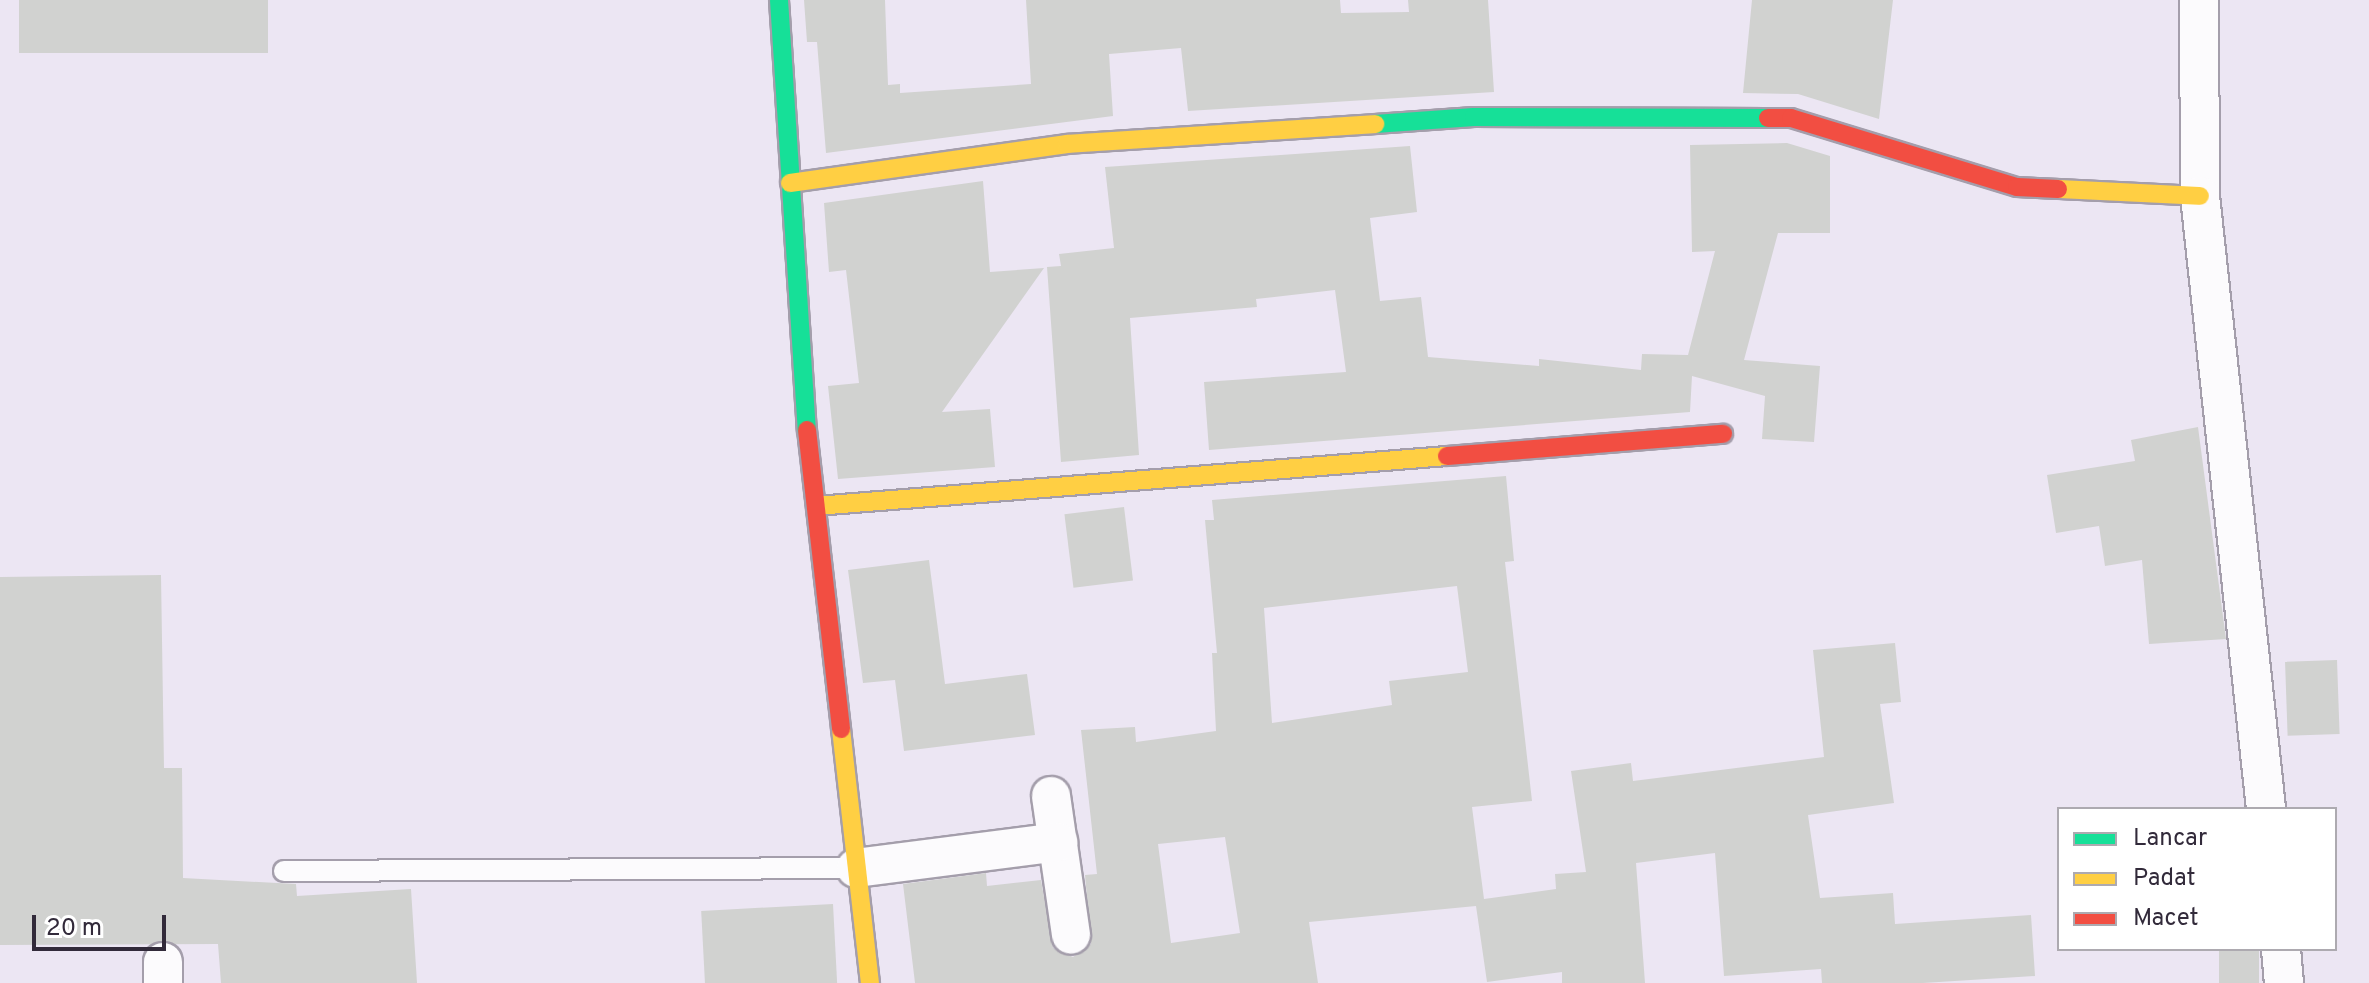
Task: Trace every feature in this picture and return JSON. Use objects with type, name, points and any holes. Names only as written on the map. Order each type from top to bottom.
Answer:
[{"type":"street","points":[[779,0],[816,506],[870,983]]},
{"type":"street","points":[[2199,0],[2200,196],[2266,807]]},
{"type":"street","points":[[790,183],[1067,144],[1411,121],[1791,118],[2017,187],[2200,196]]},
{"type":"street","points":[[816,506],[1723,434]]},
{"type":"street","points":[[1051,796],[1071,935]]},
{"type":"street","points":[[856,868],[1058,842]]},
{"type":"street","points":[[2281,951],[2284,983]]},
{"type":"lane","points":[[284,871],[856,868]]},
{"type":"building","points":[[19,0],[268,0],[268,53],[19,53]]},
{"type":"building","points":[[804,0],[885,0],[888,85],[900,84],[900,93],[1031,84],[1026,0],[1340,0],[1341,13],[1409,12],[1408,0],[1488,0],[1494,92],[1188,111],[1181,48],[1109,54],[1113,116],[826,153],[817,42],[807,42]]},
{"type":"building","points":[[1752,0],[1893,0],[1879,119],[1798,94],[1743,93]]},
{"type":"building","points":[[1787,143],[1830,156],[1830,233],[1778,233],[1744,360],[1820,366],[1814,442],[1762,439],[1765,396],[1692,376],[1690,412],[1209,450],[1204,382],[1346,372],[1335,290],[1256,299],[1257,307],[1130,318],[1139,455],[1061,462],[1047,267],[1061,266],[1059,254],[1114,248],[1105,167],[1410,146],[1417,212],[1370,218],[1380,301],[1421,297],[1428,357],[1539,366],[1539,359],[1641,370],[1642,354],[1688,355],[1715,251],[1692,252],[1690,145]]},
{"type":"building","points":[[983,181],[990,272],[1044,268],[942,412],[990,409],[995,467],[838,479],[828,386],[859,383],[846,270],[829,272],[824,203]]},
{"type":"building","points":[[2198,427],[2226,639],[2149,644],[2142,560],[2105,566],[2099,526],[2056,533],[2047,475],[2135,461],[2131,440]]},
{"type":"building","points":[[1506,476],[1514,561],[1505,562],[1532,801],[1472,807],[1484,899],[1556,889],[1555,874],[1586,872],[1571,771],[1631,763],[1633,781],[1824,757],[1813,650],[1895,643],[1901,702],[1880,704],[1894,803],[1808,815],[1820,898],[1893,893],[1895,924],[2031,915],[2035,976],[1923,983],[1822,983],[1821,969],[1724,976],[1715,853],[1636,863],[1645,983],[1562,983],[1562,972],[1487,982],[1476,906],[1309,922],[1318,983],[915,983],[903,884],[986,873],[987,886],[1041,880],[1053,948],[1073,957],[1091,944],[1085,875],[1097,874],[1081,730],[1135,727],[1136,742],[1216,731],[1212,653],[1217,653],[1205,520],[1214,520],[1212,500]],"holes":[[[1457,586],[1468,672],[1389,681],[1392,705],[1272,723],[1264,608]],[[1225,837],[1240,933],[1171,943],[1158,844]]]},
{"type":"building","points":[[1124,507],[1133,580],[1073,588],[1064,514]]},
{"type":"building","points":[[929,560],[945,684],[1027,674],[1035,735],[904,751],[895,680],[863,683],[848,570]]},
{"type":"building","points":[[161,575],[164,768],[182,768],[183,878],[296,884],[297,896],[411,889],[417,983],[221,983],[218,944],[0,945],[0,577]]},
{"type":"building","points":[[2337,660],[2340,734],[2288,736],[2285,662]]},
{"type":"building","points":[[833,904],[837,983],[705,983],[701,911]]},
{"type":"building","points":[[2219,951],[2259,951],[2259,983],[2219,983]]},
{"type":"traffic: fast","points":[[779,0],[807,430]]},
{"type":"traffic: fast","points":[[1375,124],[1474,117],[1768,118]]},
{"type":"traffic: slow","points":[[790,183],[1067,144],[1375,124]]},
{"type":"traffic: slow","points":[[2058,189],[2200,196]]},
{"type":"traffic: slow","points":[[816,506],[1447,456]]},
{"type":"traffic: slow","points":[[841,729],[870,983]]},
{"type":"traffic: jam","points":[[1768,118],[1791,118],[2017,187],[2058,189]]},
{"type":"traffic: jam","points":[[807,430],[841,729]]},
{"type":"traffic: jam","points":[[1447,456],[1723,434]]}]
